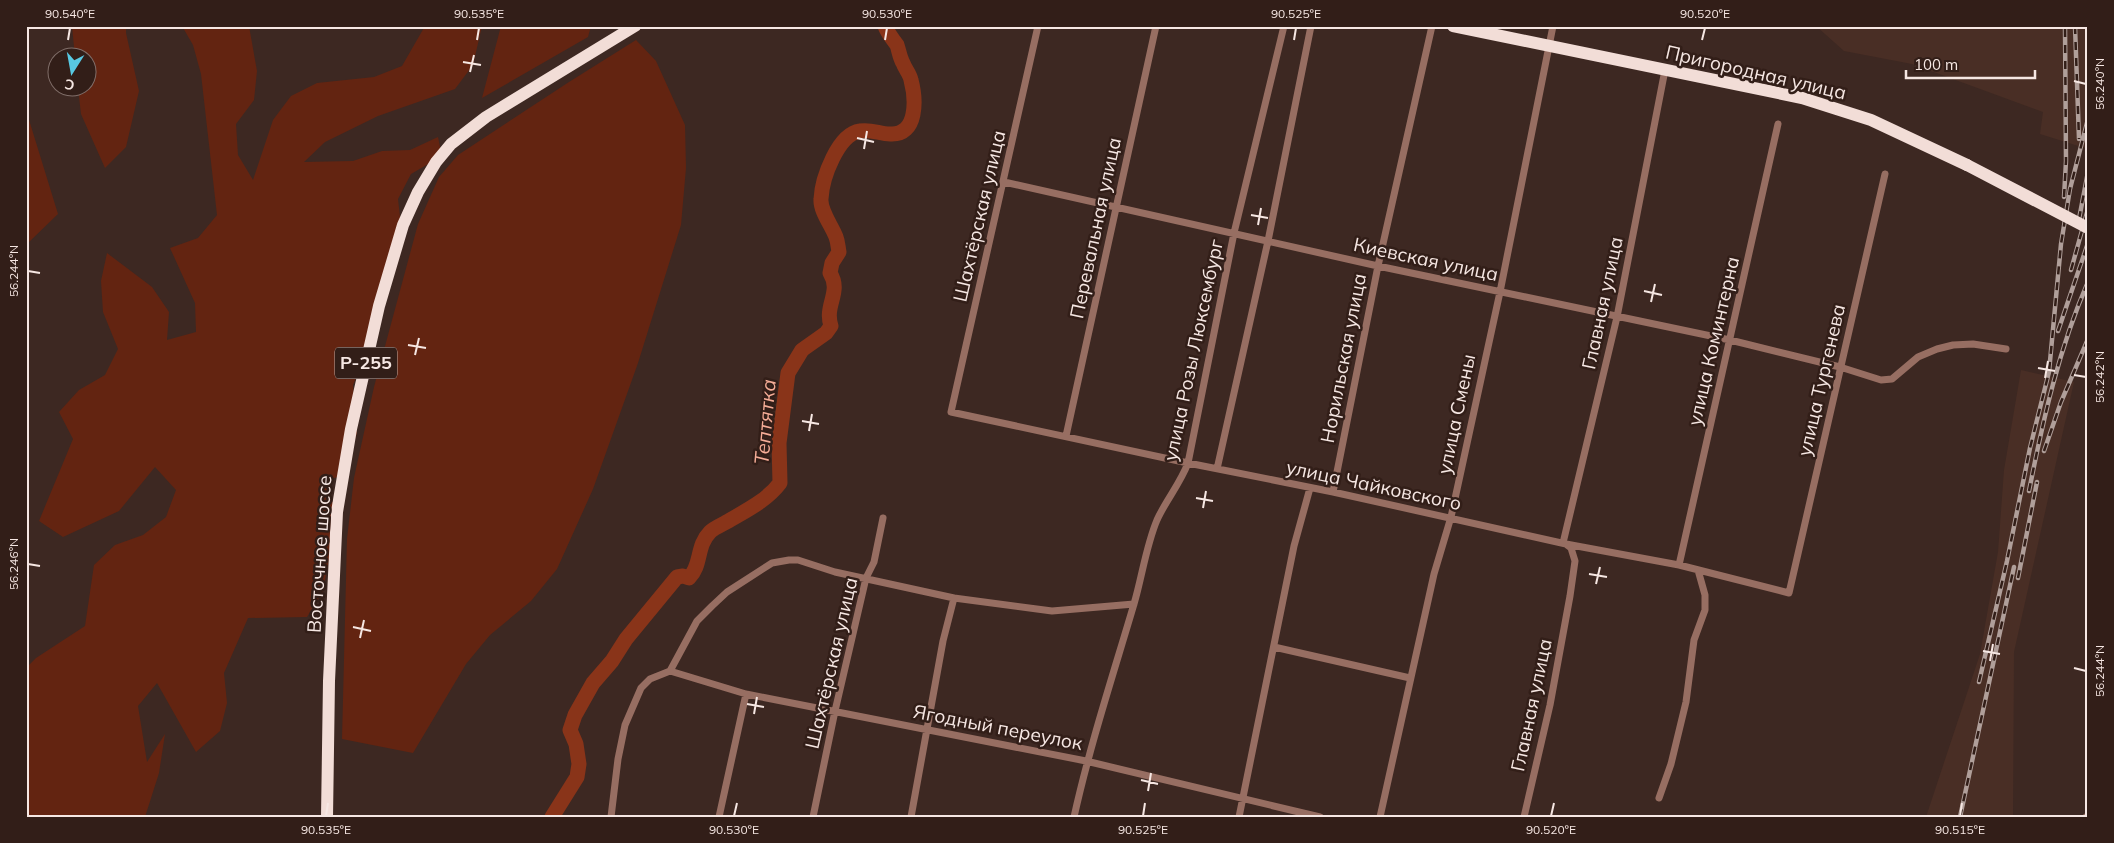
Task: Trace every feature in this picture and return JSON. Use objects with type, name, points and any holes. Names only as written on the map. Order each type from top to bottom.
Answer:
[{"type":"highway","name":"Восточное шоссе","points":[[327,817],[329,681],[337,512],[357,401],[379,306],[403,225],[418,192],[436,162],[451,144],[486,117],[636,26]]},
{"type":"highway","name":"Пригородная улица","points":[[1453,26],[1802,98],[1871,120],[1967,164],[2088,228]]},
{"type":"street","name":"Шахтёрская улица","points":[[951,412],[1038,26]]},
{"type":"street","name":"Перевальная улица","points":[[1066,436],[1156,26]]},
{"type":"street","name":"улица Розы Люксембург","points":[[1074,817],[1086,761],[1157,521],[1183,476],[1188,463],[1234,233],[1284,26]]},
{"type":"street","points":[[1217,469],[1268,241],[1311,26]]},
{"type":"street","name":"Норильская улица","points":[[1333,492],[1378,266],[1432,26]]},
{"type":"street","name":"улица Смены","points":[[1380,817],[1434,574],[1451,517],[1500,292],[1553,26]]},
{"type":"street","name":"Главная улица","points":[[1524,817],[1550,705],[1570,596],[1574,561],[1571,548],[1565,543],[1617,316],[1665,70]]},
{"type":"street","name":"улица Коминтерна","points":[[1679,565],[1778,124]]},
{"type":"street","name":"улица Тургенева","points":[[1789,593],[1885,174]]},
{"type":"street","name":"Киевская улица","points":[[1004,182],[1378,266],[1730,340],[1887,380],[1892,379],[1918,357],[1938,349],[1973,344],[2006,349]]},
{"type":"street","name":"улица Чайковского","points":[[951,412],[1451,517],[1565,543],[1679,565],[1789,593]]},
{"type":"street","points":[[1239,817],[1294,546],[1310,488]]},
{"type":"street","name":"Шахтёрская улица","points":[[813,817],[866,578],[874,562],[883,518]]},
{"type":"street","points":[[611,817],[618,759],[628,718],[637,695],[645,683],[655,676],[670,671],[697,621],[727,592],[772,563],[798,560],[830,571],[954,598],[1064,611],[1134,604]]},
{"type":"street","points":[[1659,798],[1686,702],[1694,640],[1705,610],[1705,594],[1698,570]]},
{"type":"street","points":[[911,817],[945,626],[954,598]]},
{"type":"street","points":[[1274,648],[1410,678]]},
{"type":"street","name":"Ягодный переулок","points":[[670,671],[746,694],[1086,761],[1320,817]]},
{"type":"street","points":[[719,817],[746,694]]},
{"type":"shaded area","points":[[72,26],[126,26],[139,91],[126,147],[105,168],[81,114],[79,98],[98,98],[98,48],[74,48]]},
{"type":"shaded area","points":[[182,26],[249,26],[257,71],[254,100],[236,124],[238,155],[253,180],[273,120],[291,96],[317,83],[374,77],[402,66],[425,26],[482,26],[473,65],[455,89],[378,116],[325,142],[304,162],[353,161],[382,151],[410,150],[438,137],[442,156],[411,174],[398,199],[402,234],[369,346],[353,385],[357,433],[344,475],[328,480],[329,500],[339,505],[323,591],[307,617],[248,618],[224,673],[227,703],[220,731],[196,752],[157,683],[138,706],[147,762],[165,734],[159,773],[145,817],[26,817],[26,668],[36,658],[85,626],[94,565],[115,545],[143,535],[166,517],[176,490],[155,467],[119,511],[63,537],[39,521],[73,439],[59,412],[79,390],[105,375],[118,349],[103,312],[101,281],[107,253],[152,287],[169,312],[167,340],[196,332],[195,303],[170,248],[198,238],[217,215],[201,74],[193,45]]},
{"type":"shaded area","points":[[501,26],[591,26],[588,37],[482,98]]},
{"type":"shaded area","points":[[1816,26],[2088,26],[2088,149],[2040,134],[2043,112],[1912,64],[1844,51]]},
{"type":"shaded area","points":[[636,40],[656,61],[685,125],[686,168],[681,225],[638,363],[593,489],[557,569],[531,601],[490,635],[466,664],[413,753],[342,739],[347,539],[354,478],[374,387],[418,224],[439,177],[458,155]]},
{"type":"shaded area","points":[[26,110],[58,214],[29,242],[26,207]]},
{"type":"shaded area","points":[[2021,370],[2074,382],[2014,652],[2013,817],[1926,817],[1980,654],[1998,552],[2004,470]]},
{"type":"waterway","name":"Тептятка","points":[[552,817],[577,777],[579,764],[576,744],[570,730],[575,715],[593,683],[677,577],[689,578],[693,573],[703,543],[710,532],[757,504],[780,483],[779,443],[788,373],[802,350],[826,333],[831,326],[829,318],[834,286],[830,273],[832,263],[839,252],[836,237],[821,204],[824,180],[838,148],[852,134],[860,131],[886,134],[899,133],[906,129],[913,115],[914,97],[910,78],[897,45],[885,26]]},
{"type":"railway","points":[[2064,197],[2066,161],[2065,26]]},
{"type":"railway","points":[[2075,26],[2079,139]]},
{"type":"railway","points":[[1979,682],[2007,561],[2030,448],[2049,372],[2061,244],[2070,189],[2088,119]]},
{"type":"railway","points":[[2079,219],[2088,172]]},
{"type":"railway","points":[[2071,270],[2088,209]]},
{"type":"railway","points":[[2058,331],[2088,243]]},
{"type":"railway","points":[[2029,491],[2060,358],[2088,282]]},
{"type":"railway","points":[[2044,451],[2061,402],[2088,339]]},
{"type":"railway","points":[[2018,578],[2037,482]]},
{"type":"railway","points":[[1960,817],[2014,567]]}]
